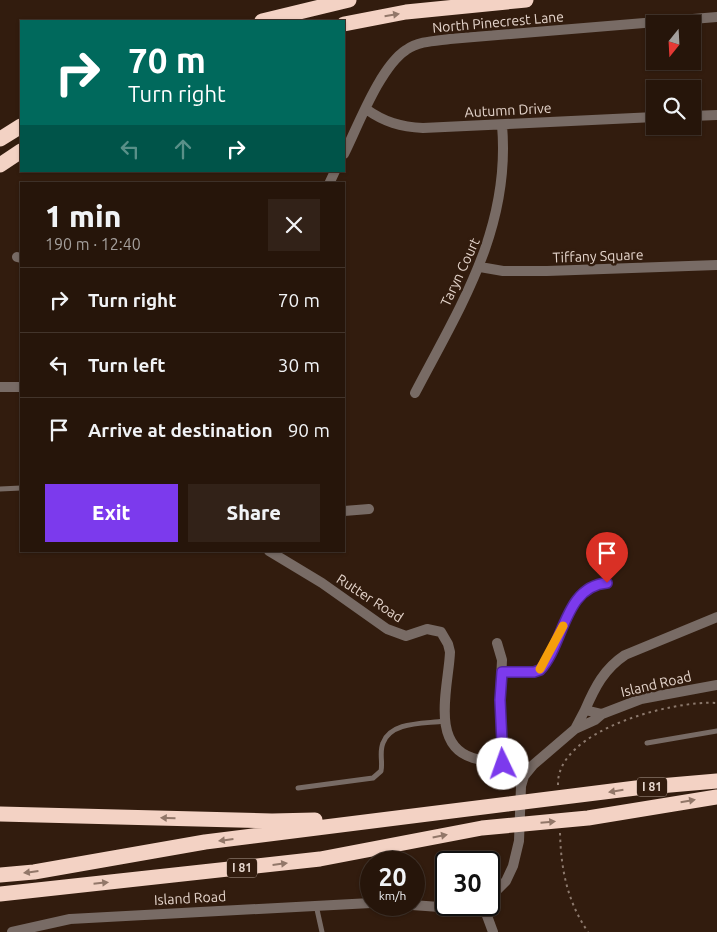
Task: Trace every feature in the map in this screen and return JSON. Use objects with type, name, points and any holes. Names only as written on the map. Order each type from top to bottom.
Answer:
[{"type":"highway","points":[[266,20],[349,0]]},
{"type":"highway","points":[[345,24],[406,12],[526,0]]},
{"type":"highway","points":[[0,139],[20,127]]},
{"type":"highway","points":[[0,165],[20,152]]},
{"type":"highway","name":"I 81","points":[[0,876],[34,872],[205,842],[587,796],[636,788],[717,781]]},
{"type":"highway","name":"I 81","points":[[0,894],[320,859],[482,828],[588,818],[717,797]]},
{"type":"highway","points":[[0,814],[272,821],[409,817]]},
{"type":"highway","points":[[0,903],[64,887]]},
{"type":"street","name":"North Pinecrest Lane","points":[[345,152],[393,60],[407,49],[425,42],[717,17]]},
{"type":"street","name":"Autumn Drive","points":[[366,109],[379,119],[409,128],[646,117]]},
{"type":"street","points":[[701,116],[717,115]]},
{"type":"street","name":"Taryn Court","points":[[415,393],[480,267],[492,234],[501,192],[504,147],[502,125]]},
{"type":"street","name":"Tiffany Square","points":[[480,267],[502,271],[547,271],[717,266]]},
{"type":"street","points":[[0,387],[20,387]]},
{"type":"street","points":[[345,511],[369,509]]},
{"type":"street","name":"Rutter Road","points":[[271,552],[322,583],[387,629],[406,636],[427,629],[441,632],[450,652],[444,721],[450,742],[464,754],[503,764],[530,768]]},
{"type":"street","points":[[500,887],[506,881],[513,866],[519,841],[521,786],[530,768],[575,729],[596,684],[615,662],[633,652],[717,617]]},
{"type":"street","points":[[496,643],[502,660],[500,700],[503,764]]},
{"type":"street","name":"Island Road","points":[[575,729],[595,720],[602,714],[641,699],[717,685]]},
{"type":"street","points":[[585,710],[602,714]]},
{"type":"street","name":"Island Road","points":[[12,932],[70,918],[360,904]]},
{"type":"street","points":[[487,916],[492,932]]},
{"type":"lane","points":[[0,489],[20,488]]},
{"type":"lane","points":[[502,672],[534,672],[540,670],[582,593],[595,585],[607,583]]},
{"type":"lane","points":[[298,788],[373,778],[381,771],[381,749],[390,734],[403,727],[444,721]]},
{"type":"lane","points":[[647,743],[717,731]]},
{"type":"lane","points":[[316,905],[322,932]]},
{"type":"path","points":[[558,785],[558,775],[572,753],[597,733],[654,710],[717,703]]},
{"type":"path","points":[[559,824],[562,874],[567,892],[588,932]]},
{"type":"slow traffic","points":[[540,669],[552,651],[563,626]]},
{"type":"route","points":[[503,764],[500,700],[502,672],[534,672],[540,670],[552,651],[575,602],[587,589],[595,585],[607,583]]}]
